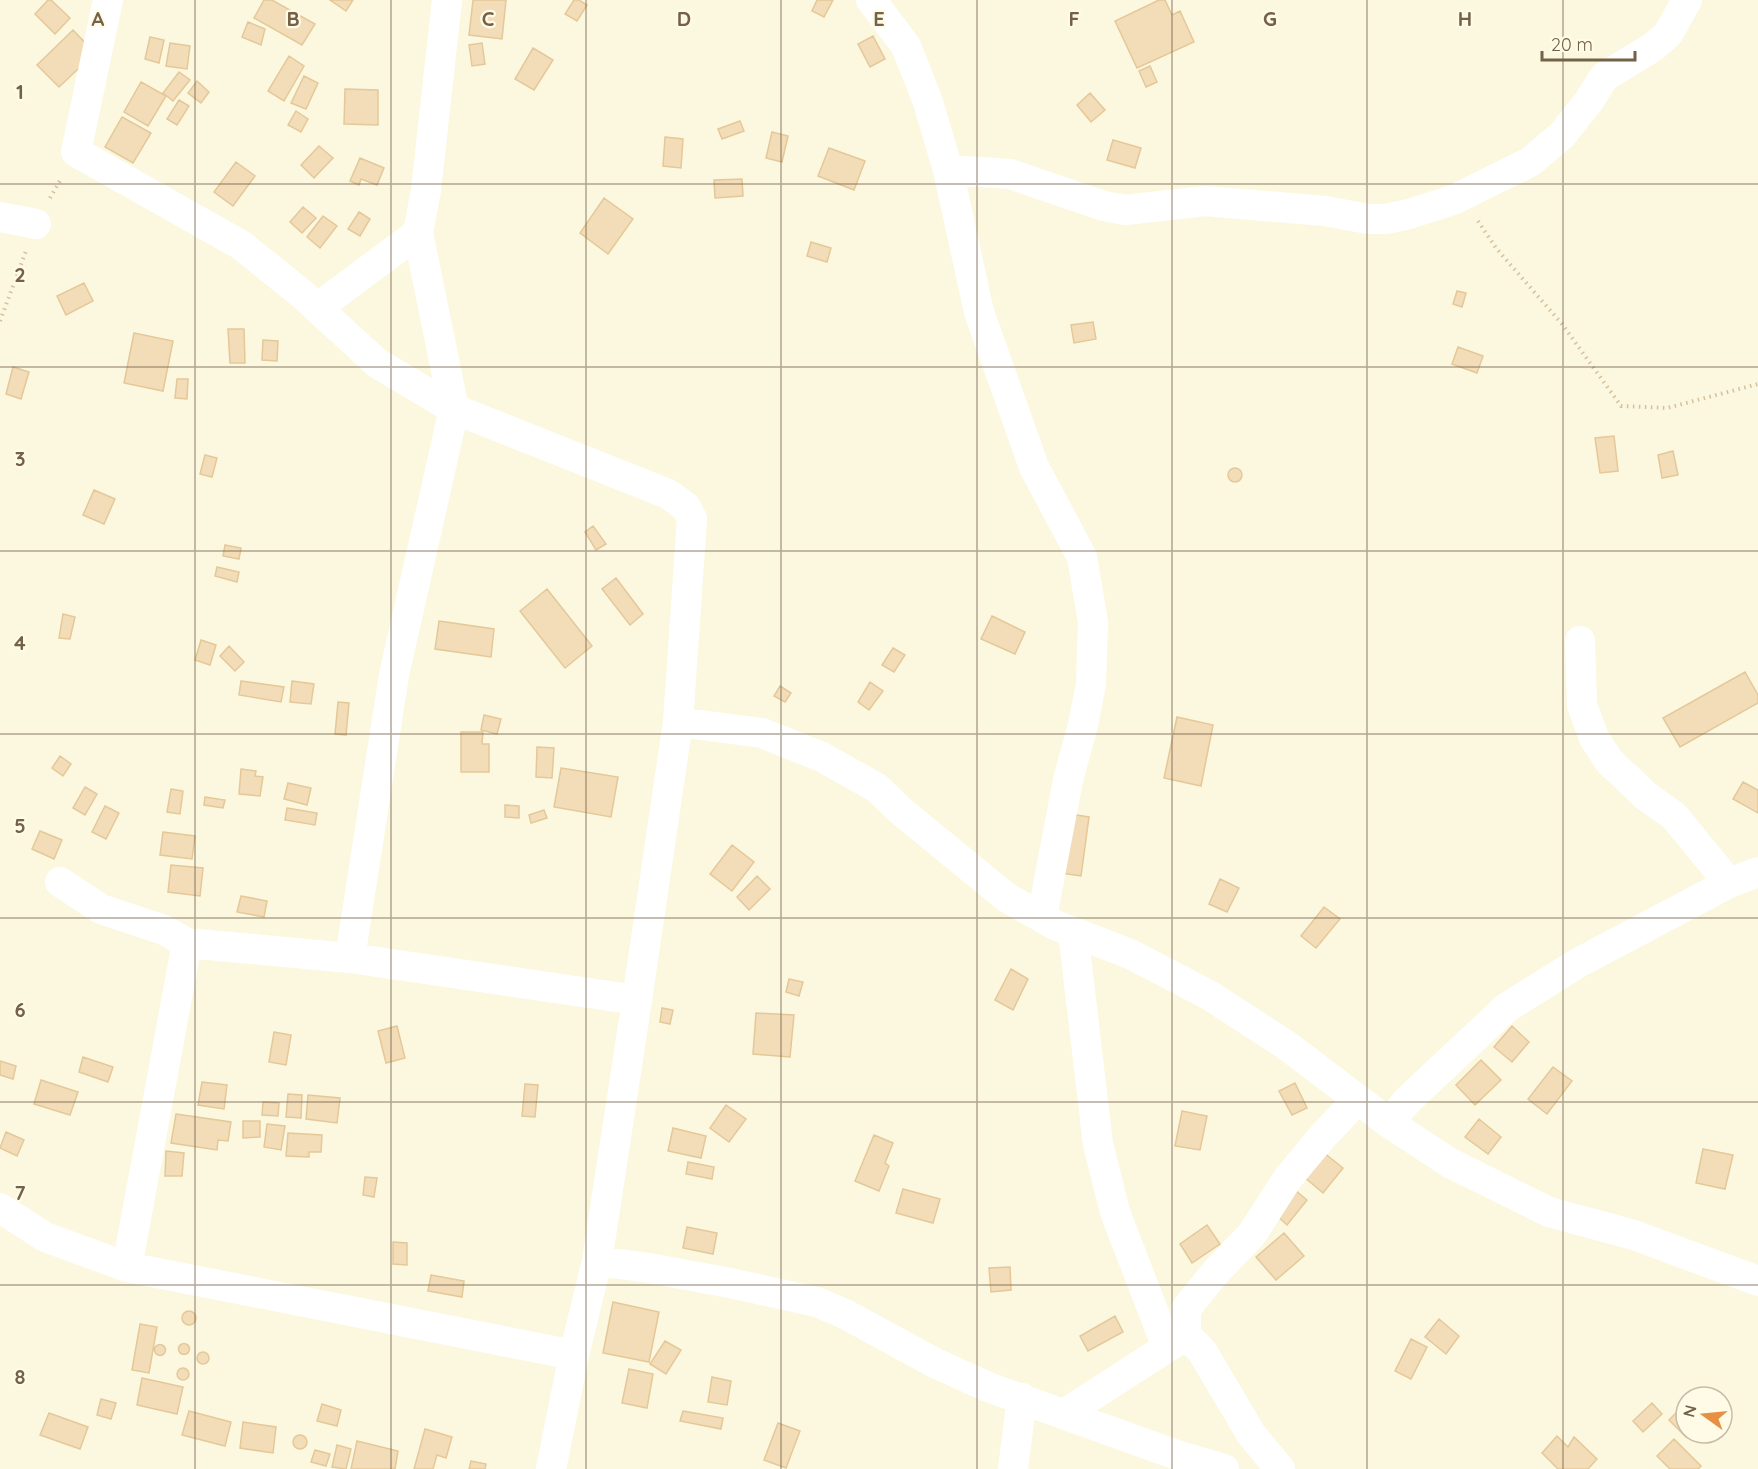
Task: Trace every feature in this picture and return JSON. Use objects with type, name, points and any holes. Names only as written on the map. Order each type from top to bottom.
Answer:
[{"type":"street","points":[[108,0],[76,152],[241,245],[317,308],[376,363],[453,410],[668,494],[686,507],[692,519],[678,722],[637,1000],[597,1262],[574,1355],[551,1469]]},
{"type":"street","points":[[350,958],[394,675],[453,410],[418,233],[426,190],[447,0]]},
{"type":"street","points":[[871,0],[906,46],[928,102],[948,170],[979,312],[1034,467],[1082,557],[1093,622],[1091,684],[1068,780],[1042,917]]},
{"type":"street","points":[[948,170],[1010,174],[1104,206],[1125,210],[1205,201],[1325,211],[1368,219],[1386,219],[1409,214],[1462,195],[1530,162],[1562,135],[1605,77],[1653,47],[1668,34],[1687,0]]},
{"type":"street","points":[[0,217],[36,224]]},
{"type":"street","points":[[317,308],[418,233]]},
{"type":"street","points":[[1580,641],[1582,705],[1594,738],[1609,761],[1646,795],[1674,816],[1730,884]]},
{"type":"street","points":[[678,722],[762,733],[822,757],[876,788],[1006,897],[1073,932],[1130,954],[1209,995],[1286,1045],[1357,1100],[1450,1163],[1549,1212],[1634,1235],[1758,1281]]},
{"type":"street","points":[[1389,1123],[1407,1101],[1506,1008],[1578,963],[1730,884],[1758,872]]},
{"type":"street","points":[[60,882],[101,909],[164,930],[187,943],[350,958],[637,1000]]},
{"type":"street","points":[[1073,932],[1098,1144],[1115,1212],[1177,1341],[1202,1351],[1251,1434],[1280,1469]]},
{"type":"street","points":[[127,1267],[187,943]]},
{"type":"street","points":[[1064,1414],[1177,1341],[1186,1309],[1214,1274],[1252,1234],[1288,1178],[1357,1100]]},
{"type":"street","points":[[0,1208],[45,1237],[127,1267],[574,1355]]},
{"type":"street","points":[[597,1262],[648,1268],[817,1302],[845,1314],[934,1363],[988,1387],[1174,1454],[1224,1469]]},
{"type":"street","points":[[1013,1469],[1022,1398]]},
{"type":"path","points":[[1462,195],[1496,248],[1562,324],[1621,406],[1666,408],[1758,384]]},
{"type":"building","points":[[48,0],[51,0],[70,18],[55,34],[35,14]]},
{"type":"building","points":[[264,0],[272,0],[315,24],[302,45],[254,18]]},
{"type":"building","points":[[330,0],[353,0],[346,11]]},
{"type":"building","points":[[473,0],[506,0],[502,39],[469,35]]},
{"type":"building","points":[[574,0],[587,5],[577,21],[565,14]]},
{"type":"building","points":[[817,0],[833,0],[824,17],[812,11]]},
{"type":"building","points":[[1159,0],[1165,0],[1172,15],[1180,11],[1194,42],[1137,68],[1115,21]]},
{"type":"building","points":[[248,22],[265,29],[261,45],[242,37]]},
{"type":"building","points":[[73,30],[95,53],[59,87],[37,65]]},
{"type":"building","points":[[873,36],[885,59],[870,67],[858,44]]},
{"type":"building","points":[[150,37],[164,40],[159,63],[145,59]]},
{"type":"building","points":[[170,43],[190,46],[187,69],[166,66]]},
{"type":"building","points":[[482,43],[485,64],[472,66],[469,45]]},
{"type":"building","points":[[533,48],[553,60],[534,90],[515,79]]},
{"type":"building","points":[[289,56],[304,66],[284,101],[268,91]]},
{"type":"building","points":[[1150,66],[1157,82],[1146,87],[1139,71]]},
{"type":"building","points":[[179,72],[190,80],[173,101],[163,93]]},
{"type":"building","points":[[304,76],[318,83],[306,109],[291,103]]},
{"type":"building","points":[[197,81],[209,92],[201,103],[188,93]]},
{"type":"building","points":[[141,82],[166,96],[148,126],[124,112]]},
{"type":"building","points":[[345,89],[378,90],[378,125],[344,124]]},
{"type":"building","points":[[1090,93],[1105,110],[1091,122],[1077,105]]},
{"type":"building","points":[[179,100],[189,106],[177,125],[167,119]]},
{"type":"building","points":[[296,111],[308,119],[301,132],[288,125]]},
{"type":"building","points":[[122,117],[151,133],[133,163],[105,147]]},
{"type":"building","points":[[740,121],[744,131],[722,139],[718,129]]},
{"type":"building","points":[[772,132],[788,136],[782,162],[766,158]]},
{"type":"building","points":[[665,137],[683,139],[681,168],[663,166]]},
{"type":"building","points":[[1113,140],[1141,148],[1135,168],[1107,160]]},
{"type":"building","points":[[319,146],[333,158],[314,178],[301,165]]},
{"type":"building","points":[[829,148],[865,161],[854,190],[818,176]]},
{"type":"building","points":[[360,158],[384,168],[377,185],[361,179],[359,185],[350,181]]},
{"type":"building","points":[[236,162],[255,176],[233,206],[214,192]]},
{"type":"building","points":[[742,179],[743,196],[715,198],[714,180]]},
{"type":"building","points":[[604,198],[633,219],[608,254],[580,233]]},
{"type":"building","points":[[303,207],[316,218],[302,233],[290,222]]},
{"type":"building","points":[[359,212],[370,219],[360,236],[348,229]]},
{"type":"building","points":[[323,216],[337,226],[320,248],[307,237]]},
{"type":"building","points":[[811,242],[831,248],[827,262],[807,256]]},
{"type":"building","points":[[84,283],[93,301],[66,315],[57,296]]},
{"type":"building","points":[[1457,291],[1466,293],[1462,307],[1453,304]]},
{"type":"building","points":[[1093,322],[1096,339],[1074,343],[1071,325]]},
{"type":"building","points":[[228,329],[244,329],[245,363],[230,363]]},
{"type":"building","points":[[134,333],[173,341],[163,391],[124,383]]},
{"type":"building","points":[[263,340],[278,341],[277,361],[262,360]]},
{"type":"building","points":[[1458,347],[1483,356],[1477,373],[1452,364]]},
{"type":"building","points":[[13,367],[29,372],[21,399],[6,394]]},
{"type":"building","points":[[177,379],[188,379],[187,399],[175,398]]},
{"type":"building","points":[[1614,436],[1618,471],[1600,473],[1595,438]]},
{"type":"building","points":[[1673,451],[1678,475],[1662,478],[1658,455]]},
{"type":"building","points":[[205,455],[217,458],[212,477],[200,474]]},
{"type":"building","points":[[1235,468],[1240,470],[1242,475],[1240,480],[1235,482],[1230,480],[1228,475],[1230,470]]},
{"type":"building","points":[[94,490],[115,499],[104,524],[83,515]]},
{"type":"building","points":[[593,526],[606,544],[596,550],[585,532]]},
{"type":"building","points":[[225,545],[241,548],[239,559],[223,556]]},
{"type":"building","points":[[217,567],[239,572],[237,582],[215,576]]},
{"type":"building","points":[[616,578],[643,614],[630,625],[602,589]]},
{"type":"building","points":[[547,589],[592,646],[565,668],[520,611]]},
{"type":"building","points":[[63,614],[75,617],[70,639],[59,638]]},
{"type":"building","points":[[992,616],[1025,632],[1015,654],[981,639]]},
{"type":"building","points":[[439,621],[494,629],[491,657],[435,649]]},
{"type":"building","points":[[201,640],[216,645],[210,665],[195,660]]},
{"type":"building","points":[[229,646],[244,662],[235,671],[220,656]]},
{"type":"building","points":[[893,648],[905,655],[894,672],[882,665]]},
{"type":"building","points":[[1745,672],[1758,695],[1758,703],[1680,747],[1663,718]]},
{"type":"building","points":[[241,681],[284,687],[281,702],[239,695]]},
{"type":"building","points":[[292,681],[314,684],[311,704],[290,702]]},
{"type":"building","points":[[870,682],[883,691],[869,710],[858,702]]},
{"type":"building","points":[[780,686],[791,693],[785,702],[774,696]]},
{"type":"building","points":[[338,702],[349,703],[346,735],[335,734]]},
{"type":"building","points":[[484,715],[501,719],[497,734],[481,730]]},
{"type":"building","points":[[1177,717],[1213,725],[1201,786],[1164,778]]},
{"type":"building","points":[[461,732],[483,732],[482,744],[489,744],[489,772],[461,772]]},
{"type":"building","points":[[537,747],[554,748],[552,778],[536,777]]},
{"type":"building","points":[[60,756],[71,764],[63,776],[52,768]]},
{"type":"building","points":[[561,768],[618,777],[611,817],[554,807]]},
{"type":"building","points":[[241,769],[256,771],[255,776],[263,777],[260,796],[239,794]]},
{"type":"building","points":[[1743,782],[1758,790],[1758,813],[1733,799]]},
{"type":"building","points":[[288,783],[311,788],[307,805],[284,799]]},
{"type":"building","points":[[85,787],[97,794],[85,815],[73,808]]},
{"type":"building","points":[[171,789],[183,791],[180,814],[167,812]]},
{"type":"building","points":[[205,797],[225,800],[223,808],[204,805]]},
{"type":"building","points":[[505,805],[519,806],[519,818],[505,817]]},
{"type":"building","points":[[105,806],[119,813],[106,839],[92,832]]},
{"type":"building","points":[[287,808],[317,813],[315,825],[285,820]]},
{"type":"building","points":[[544,810],[547,818],[531,823],[529,815]]},
{"type":"building","points":[[1069,814],[1089,817],[1081,876],[1061,873]]},
{"type":"building","points":[[40,831],[62,840],[54,859],[32,849]]},
{"type":"building","points":[[163,832],[195,836],[192,859],[160,855]]},
{"type":"building","points":[[732,845],[754,862],[732,891],[710,874]]},
{"type":"building","points":[[171,865],[203,868],[200,896],[168,892]]},
{"type":"building","points":[[757,876],[770,889],[749,910],[737,897]]},
{"type":"building","points":[[1220,879],[1239,888],[1227,912],[1209,904]]},
{"type":"building","points":[[241,896],[267,901],[264,917],[237,912]]},
{"type":"building","points":[[1324,907],[1340,919],[1316,948],[1301,936]]},
{"type":"building","points":[[1011,969],[1028,979],[1013,1010],[995,1000]]},
{"type":"building","points":[[789,979],[803,982],[799,996],[786,992]]},
{"type":"building","points":[[662,1008],[673,1010],[670,1024],[660,1022]]},
{"type":"building","points":[[756,1013],[794,1015],[790,1057],[753,1054]]},
{"type":"building","points":[[397,1026],[405,1058],[386,1063],[378,1031]]},
{"type":"building","points":[[1512,1026],[1529,1042],[1512,1062],[1494,1047]]},
{"type":"building","points":[[274,1032],[291,1035],[286,1065],[269,1062]]},
{"type":"building","points":[[83,1057],[113,1067],[108,1082],[79,1072]]},
{"type":"building","points":[[1481,1060],[1501,1080],[1475,1105],[1456,1085]]},
{"type":"building","points":[[0,1061],[16,1066],[13,1079],[0,1075]]},
{"type":"building","points":[[1553,1067],[1572,1081],[1547,1114],[1528,1099]]},
{"type":"building","points":[[41,1080],[78,1092],[70,1115],[34,1104]]},
{"type":"building","points":[[202,1082],[227,1085],[224,1109],[198,1105]]},
{"type":"building","points":[[1295,1083],[1307,1108],[1292,1115],[1279,1091]]},
{"type":"building","points":[[525,1084],[538,1085],[535,1117],[522,1116]]},
{"type":"building","points":[[288,1094],[302,1095],[301,1118],[286,1117]]},
{"type":"building","points":[[308,1095],[340,1098],[337,1123],[306,1119]]},
{"type":"building","points":[[263,1102],[279,1103],[278,1116],[262,1115]]},
{"type":"building","points":[[726,1105],[746,1119],[729,1142],[710,1128]]},
{"type":"building","points":[[1182,1111],[1207,1116],[1200,1150],[1175,1146]]},
{"type":"building","points":[[176,1114],[231,1122],[228,1141],[218,1140],[217,1150],[171,1143]]},
{"type":"building","points":[[1479,1119],[1501,1137],[1488,1154],[1465,1137]]},
{"type":"building","points":[[243,1121],[260,1121],[260,1137],[243,1138]]},
{"type":"building","points":[[267,1124],[285,1126],[281,1150],[264,1147]]},
{"type":"building","points":[[673,1128],[706,1136],[701,1158],[668,1151]]},
{"type":"building","points":[[6,1132],[24,1140],[17,1156],[0,1148]]},
{"type":"building","points":[[288,1133],[322,1135],[321,1152],[309,1152],[309,1157],[286,1156]]},
{"type":"building","points":[[874,1135],[893,1143],[885,1163],[889,1166],[879,1191],[855,1181]]},
{"type":"building","points":[[1703,1149],[1733,1155],[1725,1189],[1696,1183]]},
{"type":"building","points":[[166,1151],[184,1153],[182,1176],[165,1176]]},
{"type":"building","points":[[1323,1152],[1343,1168],[1323,1193],[1304,1177]]},
{"type":"building","points":[[688,1162],[714,1167],[712,1179],[686,1174]]},
{"type":"building","points":[[365,1177],[377,1178],[374,1197],[363,1195]]},
{"type":"building","points":[[903,1189],[940,1199],[933,1223],[896,1213]]},
{"type":"building","points":[[1295,1190],[1307,1200],[1287,1225],[1275,1214]]},
{"type":"building","points":[[1207,1225],[1220,1244],[1192,1263],[1180,1244]]},
{"type":"building","points":[[687,1227],[717,1233],[713,1254],[683,1248]]},
{"type":"building","points":[[1284,1233],[1304,1256],[1276,1280],[1256,1257]]},
{"type":"building","points":[[393,1242],[407,1243],[407,1265],[393,1264]]},
{"type":"building","points":[[1010,1267],[1011,1290],[991,1292],[989,1268]]},
{"type":"building","points":[[431,1275],[464,1281],[462,1297],[428,1291]]},
{"type":"building","points":[[613,1302],[659,1312],[649,1362],[603,1353]]},
{"type":"building","points":[[189,1311],[194,1313],[196,1318],[194,1323],[189,1325],[184,1323],[182,1318],[184,1313]]},
{"type":"building","points":[[1115,1316],[1123,1332],[1088,1351],[1080,1336]]},
{"type":"building","points":[[1439,1319],[1459,1336],[1446,1354],[1425,1337]]},
{"type":"building","points":[[140,1324],[157,1327],[149,1373],[132,1370]]},
{"type":"building","points":[[1411,1339],[1427,1347],[1411,1379],[1395,1371]]},
{"type":"building","points":[[665,1341],[681,1350],[666,1374],[650,1364]]},
{"type":"building","points":[[184,1343],[190,1349],[184,1355],[178,1349]]},
{"type":"building","points":[[160,1345],[164,1346],[164,1354],[160,1355],[156,1354],[155,1350],[156,1346]]},
{"type":"building","points":[[205,1352],[209,1358],[205,1364],[201,1364],[197,1356]]},
{"type":"building","points":[[183,1368],[189,1374],[183,1380],[177,1374]]},
{"type":"building","points":[[629,1369],[653,1374],[647,1408],[622,1403]]},
{"type":"building","points":[[712,1377],[731,1381],[727,1405],[708,1402]]},
{"type":"building","points":[[142,1378],[183,1387],[177,1414],[137,1405]]},
{"type":"building","points":[[101,1399],[116,1403],[111,1419],[97,1415]]},
{"type":"building","points":[[1652,1403],[1662,1414],[1643,1432],[1633,1421]]},
{"type":"building","points":[[322,1404],[341,1410],[337,1426],[317,1421]]},
{"type":"building","points":[[189,1411],[231,1422],[225,1446],[182,1435]]},
{"type":"building","points":[[683,1411],[723,1418],[721,1429],[680,1421]]},
{"type":"building","points":[[49,1413],[88,1427],[80,1449],[40,1435]]},
{"type":"building","points":[[1674,1415],[1674,1425],[1669,1420]]},
{"type":"building","points":[[243,1422],[276,1427],[273,1453],[240,1448]]},
{"type":"building","points":[[778,1423],[800,1431],[786,1468],[764,1460]]},
{"type":"building","points":[[425,1429],[452,1437],[446,1458],[437,1455],[433,1469],[414,1469]]},
{"type":"building","points":[[297,1435],[303,1435],[307,1442],[303,1449],[297,1449],[293,1445],[293,1439]]},
{"type":"building","points":[[1557,1436],[1568,1447],[1574,1437],[1597,1459],[1588,1469],[1558,1469],[1542,1453]]},
{"type":"building","points":[[1674,1439],[1674,1445],[1680,1445],[1701,1466],[1698,1469],[1670,1469],[1657,1456]]},
{"type":"building","points":[[357,1441],[398,1451],[395,1469],[351,1469]]},
{"type":"building","points":[[337,1445],[351,1449],[346,1469],[332,1467]]},
{"type":"building","points":[[315,1450],[330,1454],[326,1466],[311,1462]]},
{"type":"building","points":[[471,1461],[486,1464],[485,1469],[469,1469]]}]
